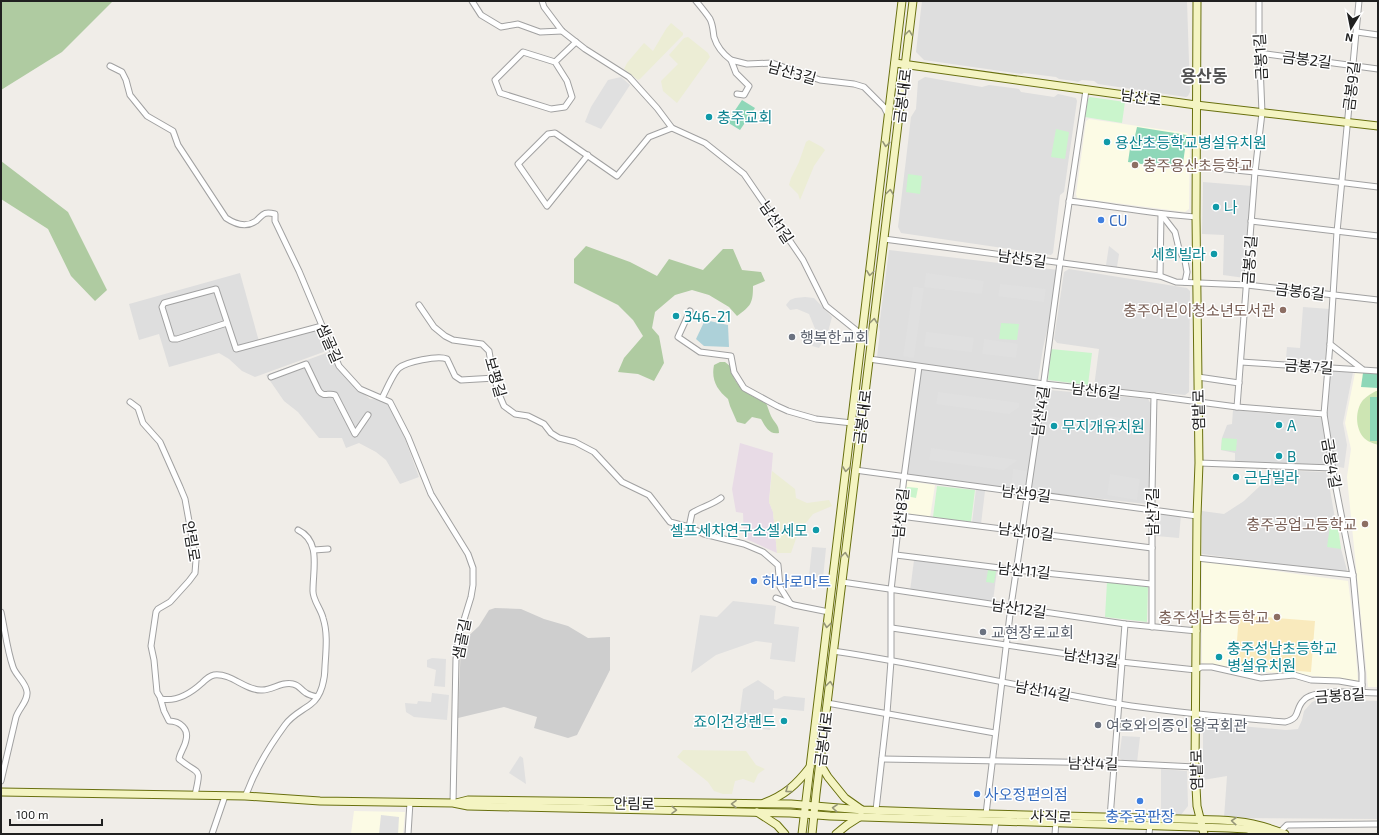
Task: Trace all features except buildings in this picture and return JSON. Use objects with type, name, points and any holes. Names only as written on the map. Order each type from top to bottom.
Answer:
[{"type":"street","points":[[472,1],[481,15],[501,26],[518,24],[540,32],[562,31]]},
{"type":"street","name":"남산1길","points":[[542,1],[544,7],[562,31],[629,78],[657,108],[672,128],[705,143],[744,174],[803,260],[826,306],[862,335]]},
{"type":"street","points":[[696,1],[710,20],[718,46],[723,54],[731,60]]},
{"type":"street","name":"금봉대로","points":[[802,834],[902,1]]},
{"type":"street","name":"금봉대로","points":[[812,834],[913,1]]},
{"type":"street","name":"염밭로","points":[[1197,1],[1196,217],[1199,463],[1197,516],[1195,767],[1197,806],[1202,827]]},
{"type":"street","name":"금봉1길","points":[[1259,1],[1259,53],[1262,113]]},
{"type":"street","name":"금봉9길","points":[[1347,123],[1354,65],[1359,1]]},
{"type":"street","points":[[1357,32],[1378,35]]},
{"type":"street","points":[[555,62],[576,42]]},
{"type":"street","points":[[523,52],[555,62],[567,81],[572,97],[565,106],[551,109],[500,93],[495,80],[523,52]]},
{"type":"street","name":"금봉2길","points":[[1259,53],[1378,69]]},
{"type":"street","name":"남산3길","points":[[731,60],[736,73],[749,86],[744,95],[737,94]]},
{"type":"street","name":"남산3길","points":[[731,60],[747,64],[772,63],[820,80],[854,84],[864,87],[884,107],[889,116]]},
{"type":"street","name":"남산로","points":[[895,63],[1196,105],[1378,126]]},
{"type":"street","name":"샘골길","points":[[110,66],[122,72],[130,95],[147,116],[173,131],[178,145],[226,218],[234,223],[250,224],[256,221],[261,215],[268,212],[275,214],[276,221],[339,366],[360,389],[390,402],[408,437],[431,494],[468,554],[473,568],[473,585],[471,597],[459,636],[456,659],[453,803]]},
{"type":"street","name":"남산4길","points":[[985,818],[1010,606],[1028,493],[1086,90]]},
{"type":"street","name":"금봉5길","points":[[1237,407],[1255,172],[1262,113]]},
{"type":"street","name":"금봉4길","points":[[1347,123],[1337,232],[1324,414],[1332,468],[1353,576],[1362,674],[1362,693]]},
{"type":"street","points":[[588,155],[547,206],[518,164],[548,134],[555,134],[588,155],[618,176],[649,137],[672,128]]},
{"type":"street","points":[[1196,166],[1378,187]]},
{"type":"street","points":[[1069,201],[1121,207],[1161,214],[1196,217]]},
{"type":"street","points":[[1160,276],[1161,214]]},
{"type":"street","points":[[1161,214],[1175,232],[1179,249],[1186,266],[1187,272],[1185,282]]},
{"type":"street","points":[[1251,221],[1378,236]]},
{"type":"street","name":"남산5길","points":[[884,239],[1160,276],[1176,282],[1197,283]]},
{"type":"street","name":"금봉6길","points":[[1197,283],[1247,285],[1378,300]]},
{"type":"street","points":[[227,323],[177,339],[172,339],[162,307],[164,303],[216,289],[227,323],[235,348],[239,350],[322,326]]},
{"type":"street","name":"보평길","points":[[419,306],[434,327],[445,336],[453,340],[482,344],[489,351],[495,378],[504,406],[515,414],[528,416],[544,424],[551,433],[560,438],[575,442],[594,452],[622,482],[649,495],[670,522],[690,527],[704,534],[744,544],[763,552],[778,564],[780,587],[790,603]]},
{"type":"street","points":[[690,311],[678,337],[700,352],[731,356],[734,372],[744,388],[788,411],[816,419],[852,423]]},
{"type":"street","points":[[1330,344],[1362,369]]},
{"type":"street","points":[[382,398],[398,369],[412,362],[442,357],[447,359],[455,376],[461,380],[495,378]]},
{"type":"street","name":"남산6길","points":[[869,359],[1044,384],[1237,407],[1324,414]]},
{"type":"street","name":"금봉7길","points":[[1241,362],[1378,370]]},
{"type":"street","points":[[271,378],[306,364],[318,391],[321,394],[335,395],[355,434],[368,415]]},
{"type":"street","name":"남산8길","points":[[891,660],[892,590],[904,477],[919,367]]},
{"type":"street","points":[[1198,377],[1239,383]]},
{"type":"street","name":"남산7길","points":[[1152,627],[1151,584],[1154,396]]},
{"type":"street","name":"안림로","points":[[130,402],[138,408],[143,423],[160,442],[185,499],[196,560],[195,573],[189,581],[170,602],[158,608],[150,646],[154,660],[157,692],[161,699],[167,719],[180,724],[186,733],[186,740],[180,751],[179,759],[186,765],[195,768],[199,772],[195,795]]},
{"type":"street","points":[[1199,463],[1332,468]]},
{"type":"street","name":"남산9길","points":[[855,470],[1197,516]]},
{"type":"street","points":[[690,527],[692,513],[699,508],[721,498]]},
{"type":"street","name":"남산10길","points":[[900,516],[1152,548]]},
{"type":"street","points":[[245,796],[255,774],[286,724],[300,711],[312,704],[322,687],[324,677],[326,630],[320,608],[314,599],[312,591],[314,550],[308,538],[298,530]]},
{"type":"street","points":[[314,550],[328,550]]},
{"type":"street","name":"남산11길","points":[[896,555],[1016,570],[1151,584]]},
{"type":"street","points":[[1197,558],[1353,576]]},
{"type":"street","name":"남산12길","points":[[842,582],[1125,624],[1197,632]]},
{"type":"street","points":[[776,598],[790,603],[829,612]]},
{"type":"street","points":[[1,612],[14,670],[25,686],[27,692],[23,706],[18,710],[1,781]]},
{"type":"street","points":[[1110,818],[1125,624]]},
{"type":"street","name":"남산13길","points":[[892,628],[1121,662],[1196,670],[1202,667],[1212,667],[1261,678],[1294,675],[1311,680],[1340,681],[1362,685]]},
{"type":"street","name":"남산14길","points":[[833,651],[891,660],[1119,704],[1195,714]]},
{"type":"street","points":[[876,810],[887,713],[891,660]]},
{"type":"street","points":[[161,699],[172,700],[192,692],[208,678],[214,675],[234,679],[248,687],[261,690],[283,684],[295,684],[304,692],[317,697]]},
{"type":"street","name":"금봉8길","points":[[1195,714],[1285,722],[1296,717],[1300,704],[1304,699],[1315,694],[1378,693]]},
{"type":"street","points":[[827,703],[995,733]]},
{"type":"street","name":"남산4길","points":[[882,759],[1115,763],[1195,767]]},
{"type":"street","points":[[820,764],[828,777],[845,798],[862,813],[836,834]]},
{"type":"street","points":[[761,805],[778,797],[798,783],[810,767]]},
{"type":"street","name":"안림로","points":[[1,792],[245,796],[320,800],[453,803],[468,806],[814,814]]},
{"type":"street","points":[[212,834],[225,796]]},
{"type":"street","name":"안림로","points":[[453,803],[468,800],[815,806]]},
{"type":"street","points":[[408,834],[410,802]]},
{"type":"street","name":"사직로","points":[[815,806],[862,813],[876,810],[985,818],[996,821],[1247,829],[1269,834]]},
{"type":"street","points":[[756,812],[777,825],[785,834]]},
{"type":"street","name":"사직로","points":[[814,814],[862,813],[985,818],[1110,818],[1202,827],[1237,821],[1257,824],[1283,833]]},
{"type":"street","points":[[994,834],[996,821]]},
{"type":"street","name":"사직로","points":[[1055,834],[1056,822]]},
{"type":"street","points":[[1283,833],[1287,825],[1378,824]]},
{"type":"street","points":[[1149,834],[1150,825]]},
{"type":"shaded area","points":[[922,1],[1187,1],[1190,92],[1186,97],[1098,84],[1094,81],[1082,80],[1078,82],[1059,79],[1056,77],[1022,74],[924,60],[916,52]]},
{"type":"shaded area","points":[[671,23],[683,33],[683,35],[638,80],[624,69],[627,63],[644,43],[653,51]]},
{"type":"shaded area","points":[[688,37],[708,53],[710,57],[677,103],[663,91],[661,81],[678,64],[669,55],[684,38]]},
{"type":"shaded area","points":[[621,77],[630,85],[601,129],[585,122],[591,107],[608,80]]},
{"type":"shaded area","points":[[925,77],[982,87],[989,85],[1019,89],[1021,92],[1054,97],[1058,94],[1076,98],[1077,101],[1064,192],[1060,195],[1053,253],[1051,255],[901,233],[898,227],[911,117],[916,109],[918,81]]},
{"type":"shaded area","name":"충주용산초등학교","points":[[1089,119],[1187,133],[1190,136],[1189,209],[1185,212],[1077,198],[1076,194],[1086,121]]},
{"type":"shaded area","points":[[809,140],[825,150],[814,166],[800,200],[798,194],[789,185],[806,142]]},
{"type":"shaded area","points":[[1203,182],[1252,186],[1245,278],[1223,275],[1224,235],[1202,234]]},
{"type":"shaded area","points":[[1109,246],[1119,254],[1117,267],[1106,265]]},
{"type":"shaded area","points":[[889,250],[1059,270],[1038,380],[877,357],[880,332],[879,327]]},
{"type":"shaded area","points":[[1069,269],[1187,288],[1190,291],[1189,392],[1185,395],[1094,387],[1099,349],[1057,343],[1054,339],[1064,272]]},
{"type":"shaded area","points":[[240,273],[260,345],[321,330],[329,350],[255,377],[242,371],[229,359],[219,353],[169,367],[159,334],[139,340],[129,304]]},
{"type":"shaded area","points":[[926,273],[984,281],[982,294],[924,287]]},
{"type":"shaded area","points":[[1000,284],[1046,289],[1044,302],[998,296]]},
{"type":"shaded area","points":[[913,287],[924,288],[914,358],[903,356]]},
{"type":"shaded area","points":[[805,297],[814,298],[832,317],[828,332],[819,348],[812,346],[816,338],[816,331],[809,314],[797,309],[790,310],[786,305],[790,300]]},
{"type":"shaded area","points":[[1303,307],[1330,309],[1325,361],[1286,358],[1287,347],[1300,348]]},
{"type":"shaded area","points":[[926,332],[974,338],[972,352],[924,346]]},
{"type":"shaded area","points":[[984,339],[1018,344],[1016,358],[982,354]]},
{"type":"shaded area","points":[[329,352],[338,367],[357,388],[370,399],[381,400],[388,405],[401,428],[419,477],[400,484],[386,460],[376,452],[359,443],[346,448],[342,438],[319,438],[298,412],[284,401],[266,375]]},
{"type":"shaded area","points":[[919,367],[1042,384],[1025,492],[904,477]]},
{"type":"shaded area","points":[[1333,371],[1353,372],[1343,423],[1347,445],[1344,468],[1334,466],[1326,414],[1329,375]]},
{"type":"shaded area","name":"충주공업고등학교","points":[[1355,373],[1378,373],[1378,687],[1368,687],[1347,477],[1351,449],[1345,423]]},
{"type":"shaded area","points":[[1050,390],[1148,399],[1151,404],[1149,501],[1146,504],[1033,491],[1030,487],[1047,392]]},
{"type":"shaded area","points":[[938,392],[1019,403],[1019,407],[1009,414],[936,404]]},
{"type":"shaded area","points":[[1233,410],[1322,418],[1328,466],[1235,462],[1235,453],[1221,450],[1222,438],[1227,425],[1232,424]]},
{"type":"shaded area","points":[[1098,415],[1145,421],[1144,433],[1097,426]]},
{"type":"shaded area","points":[[1068,417],[1088,420],[1086,430],[1066,428]]},
{"type":"shaded area","points":[[740,443],[773,453],[769,502],[773,512],[777,553],[744,538],[743,513],[736,512],[732,489]]},
{"type":"shaded area","points":[[931,448],[1018,460],[1004,470],[929,460]]},
{"type":"shaded area","points":[[1013,469],[1027,471],[1025,486],[1021,490],[1011,488]]},
{"type":"shaded area","points":[[1267,470],[1327,472],[1339,542],[1347,570],[1345,573],[1202,554],[1202,511],[1224,514],[1244,501],[1261,485]]},
{"type":"shaded area","points":[[772,471],[795,489],[796,498],[807,503],[829,500],[832,506],[813,514],[798,533],[791,553],[777,553],[773,512],[769,502]]},
{"type":"shaded area","points":[[1110,474],[1140,479],[1137,500],[1107,495]]},
{"type":"shaded area","points":[[906,481],[935,485],[930,517],[902,513]]},
{"type":"shaded area","points":[[976,489],[985,491],[981,524],[972,523]]},
{"type":"shaded area","points":[[1158,512],[1181,514],[1179,538],[1156,536]]},
{"type":"shaded area","points":[[812,547],[826,548],[823,578],[809,576]]},
{"type":"shaded area","points":[[914,560],[997,570],[993,601],[910,591]]},
{"type":"shaded area","name":"충주성남초등학교","points":[[1202,561],[1348,581],[1358,681],[1286,673],[1252,672],[1202,663]]},
{"type":"shaded area","points":[[733,601],[776,606],[774,624],[799,627],[795,662],[770,659],[772,643],[756,641],[716,655],[691,673],[700,615],[717,617]]},
{"type":"shaded area","points":[[495,608],[521,609],[544,619],[568,626],[588,638],[610,637],[610,670],[577,735],[568,738],[534,728],[537,717],[504,707],[458,718],[461,643],[479,626],[489,610]]},
{"type":"shaded area","points":[[432,658],[446,659],[445,687],[434,686],[436,670],[427,667],[427,660]]},
{"type":"shaded area","points":[[758,680],[774,691],[774,699],[776,700],[784,696],[805,698],[804,711],[773,708],[770,730],[738,726],[743,689]]},
{"type":"shaded area","points":[[432,693],[449,695],[447,720],[414,717],[406,712],[405,703],[417,704],[418,701],[431,702]]},
{"type":"shaded area","points":[[1319,699],[1378,701],[1378,819],[1224,818],[1227,776],[1203,780],[1203,725],[1205,723],[1286,730],[1298,729],[1304,711],[1312,702]]},
{"type":"shaded area","points":[[1122,736],[1140,737],[1137,762],[1124,761],[1119,758]]},
{"type":"shaded area","points":[[683,750],[746,751],[756,765],[765,769],[758,774],[754,783],[743,779],[735,781],[732,794],[723,794],[714,791],[708,782],[677,757]]},
{"type":"shaded area","points":[[520,756],[523,758],[526,784],[509,773]]},
{"type":"shaded area","points":[[1161,769],[1187,771],[1188,806],[1180,816],[1161,817]]},
{"type":"shaded area","points":[[354,811],[405,812],[403,834],[351,834]]},
{"type":"shaded area","points":[[381,815],[399,817],[398,834],[379,834]]},
{"type":"green space","points":[[1,1],[113,1],[62,52],[1,90]]},
{"type":"green space","points":[[1090,97],[1125,102],[1122,123],[1085,117],[1088,99]]},
{"type":"green space","points":[[742,100],[755,108],[740,130],[727,122]]},
{"type":"green space","points":[[1137,127],[1187,135],[1182,170],[1128,162],[1132,135],[1135,136]]},
{"type":"green space","points":[[1056,129],[1069,132],[1065,159],[1051,157]]},
{"type":"green space","points":[[1,161],[68,212],[107,290],[95,301],[71,276],[48,229],[1,199]]},
{"type":"green space","points":[[908,174],[922,176],[920,194],[906,192]]},
{"type":"green space","points":[[586,246],[630,262],[657,276],[669,259],[703,270],[723,249],[733,249],[742,270],[761,272],[765,281],[753,286],[752,300],[750,304],[737,316],[729,307],[709,295],[692,290],[675,295],[655,312],[652,328],[659,336],[664,363],[654,381],[638,374],[618,372],[624,358],[643,336],[633,320],[618,305],[574,283],[574,259]]},
{"type":"green space","points":[[1001,323],[1019,324],[1017,340],[999,339]]},
{"type":"green space","points":[[1051,349],[1092,353],[1088,385],[1048,380]]},
{"type":"green space","points":[[720,362],[725,362],[730,366],[735,380],[743,389],[753,397],[766,403],[779,433],[773,433],[770,431],[761,419],[752,417],[745,424],[737,422],[728,399],[718,388],[714,380],[714,365]]},
{"type":"green space","points":[[1363,373],[1378,373],[1378,388],[1361,387]]},
{"type":"green space","points":[[1378,391],[1378,445],[1364,438],[1359,429],[1357,419],[1360,404],[1363,400]]},
{"type":"green space","points":[[1370,397],[1378,397],[1378,441],[1370,441]]},
{"type":"green space","points":[[1222,438],[1237,439],[1236,451],[1221,450]]},
{"type":"green space","points":[[937,486],[975,490],[971,522],[933,517]]},
{"type":"green space","points":[[907,487],[918,488],[916,498],[906,496]]},
{"type":"green space","points":[[1330,526],[1338,527],[1341,549],[1327,547]]},
{"type":"green space","points":[[988,570],[996,571],[994,583],[986,582]]},
{"type":"green space","points":[[1107,582],[1148,587],[1147,622],[1105,617]]},
{"type":"sand","points":[[1239,615],[1315,621],[1311,672],[1235,666]]},
{"type":"water","points":[[705,320],[728,325],[729,347],[704,346],[696,339]]},
{"type":"place","name":"충주교회","points":[[709,117]]},
{"type":"place","name":"용산초등학교병설유치원","points":[[1107,142]]},
{"type":"place","name":"충주용산초등학교","points":[[1135,165]]},
{"type":"place","name":"나","points":[[1216,207]]},
{"type":"place","name":"CU","points":[[1101,220]]},
{"type":"place","name":"세희빌라","points":[[1214,254]]},
{"type":"place","name":"충주어린이청소년도서관","points":[[1283,310]]},
{"type":"place","name":"346-21","points":[[676,316]]},
{"type":"place","name":"행복한교회","points":[[792,337]]},
{"type":"place","name":"A","points":[[1279,425]]},
{"type":"place","name":"무지개유치원","points":[[1054,426]]},
{"type":"place","name":"B","points":[[1279,456]]},
{"type":"place","name":"근남빌라","points":[[1236,477]]},
{"type":"place","name":"충주공업고등학교","points":[[1365,524]]},
{"type":"place","name":"셀프세차연구소셀세모","points":[[816,530]]},
{"type":"place","name":"하나로마트","points":[[754,581]]},
{"type":"place","name":"충주성남초등학교","points":[[1277,617]]},
{"type":"place","name":"교현장로교회","points":[[983,632]]},
{"type":"place","name":"충주성남초등학교 병설유치원","points":[[1219,657]]},
{"type":"place","name":"죠이건강랜드","points":[[784,721]]},
{"type":"place","name":"여호와의증인 왕국회관","points":[[1098,725]]},
{"type":"place","name":"사오정편의점","points":[[977,794]]},
{"type":"place","name":"충주공판장","points":[[1140,801]]},
{"type":"district","name":"용산동","points":[[1204,75]]}]
